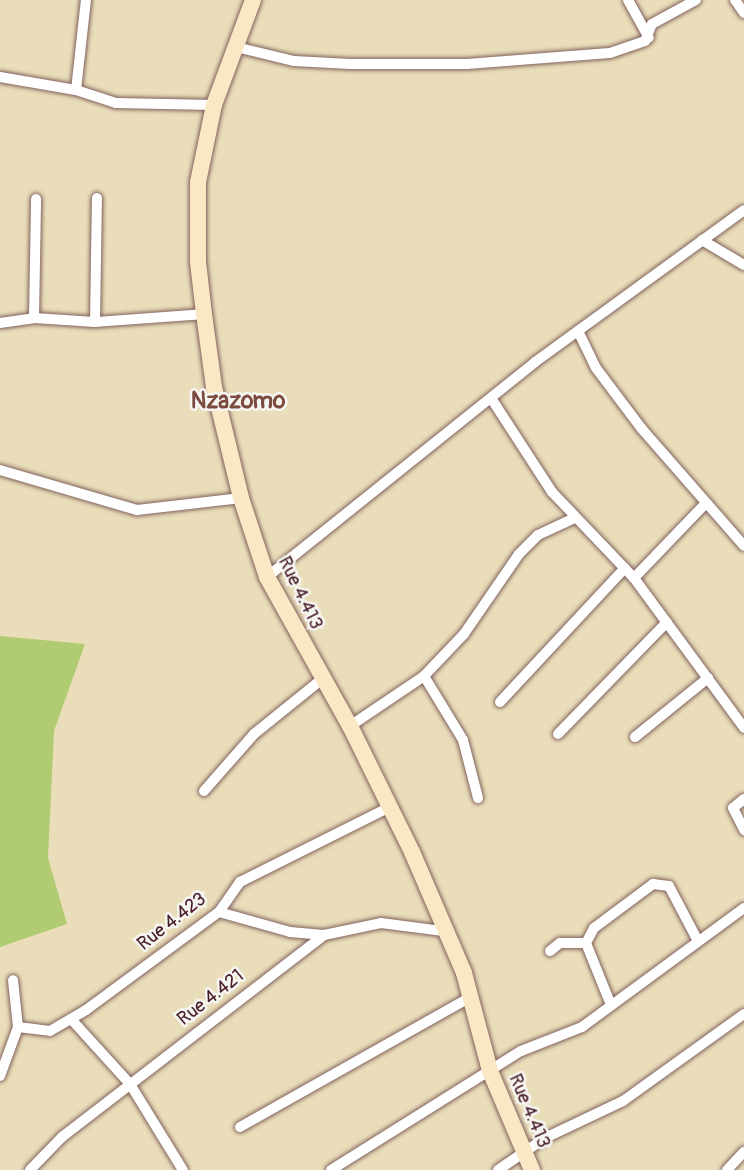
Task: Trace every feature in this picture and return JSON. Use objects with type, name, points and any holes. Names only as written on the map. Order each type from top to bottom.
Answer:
[{"type":"street","points":[[76,90],[86,0]]},
{"type":"street","name":"Rue 4.413","points":[[253,0],[215,105],[198,182],[198,262],[214,387],[241,498],[267,577],[321,680],[350,726],[390,807],[471,997],[489,1070],[522,1153],[532,1170]]},
{"type":"street","points":[[628,0],[649,38]]},
{"type":"street","points":[[649,38],[652,24],[696,0]]},
{"type":"street","points":[[735,0],[744,13]]},
{"type":"street","points":[[236,47],[294,61],[467,64],[610,53],[649,38]]},
{"type":"street","points":[[0,77],[76,90],[116,103],[215,105]]},
{"type":"street","points":[[94,322],[97,198]]},
{"type":"street","points":[[34,318],[36,199]]},
{"type":"street","points":[[267,577],[578,331],[744,210]]},
{"type":"street","points":[[702,240],[744,265]]},
{"type":"street","points":[[0,323],[34,318],[94,322],[204,314]]},
{"type":"street","points":[[578,331],[596,368],[744,546]]},
{"type":"street","points":[[491,398],[574,518],[634,578],[744,728]]},
{"type":"street","points":[[0,470],[137,510],[187,508],[241,498]]},
{"type":"street","points":[[634,578],[706,503]]},
{"type":"street","points":[[350,726],[424,676],[464,634],[519,554],[538,535],[574,518]]},
{"type":"street","points":[[500,702],[625,568]]},
{"type":"street","points":[[558,734],[667,622]]},
{"type":"street","points":[[424,676],[463,740],[478,798]]},
{"type":"street","points":[[635,737],[708,678]]},
{"type":"street","points":[[204,791],[254,734],[321,680]]},
{"type":"street","points":[[744,799],[733,808],[744,830]]},
{"type":"street","name":"Rue 4.423","points":[[18,1027],[50,1031],[71,1019],[219,912],[240,883],[390,807]]},
{"type":"street","points":[[586,943],[594,928],[660,883],[674,892],[698,941]]},
{"type":"street","points":[[331,1170],[521,1051],[582,1027],[744,908]]},
{"type":"street","points":[[219,912],[290,932],[324,935]]},
{"type":"street","name":"Rue 4.421","points":[[30,1170],[62,1137],[324,935],[381,923],[443,931]]},
{"type":"street","points":[[550,951],[560,943],[586,943]]},
{"type":"street","points":[[586,943],[611,1005]]},
{"type":"street","points":[[0,1076],[18,1027],[13,980]]},
{"type":"street","points":[[240,1127],[471,997]]},
{"type":"street","points":[[498,1170],[522,1153],[623,1101],[744,1014]]},
{"type":"street","points":[[71,1019],[130,1084],[183,1170]]},
{"type":"street","points":[[727,1170],[744,1152]]},
{"type":"green space","points":[[0,636],[85,644],[54,731],[48,858],[67,924],[0,947]]},
{"type":"district","name":"Nzazomo","points":[[238,401]]}]
